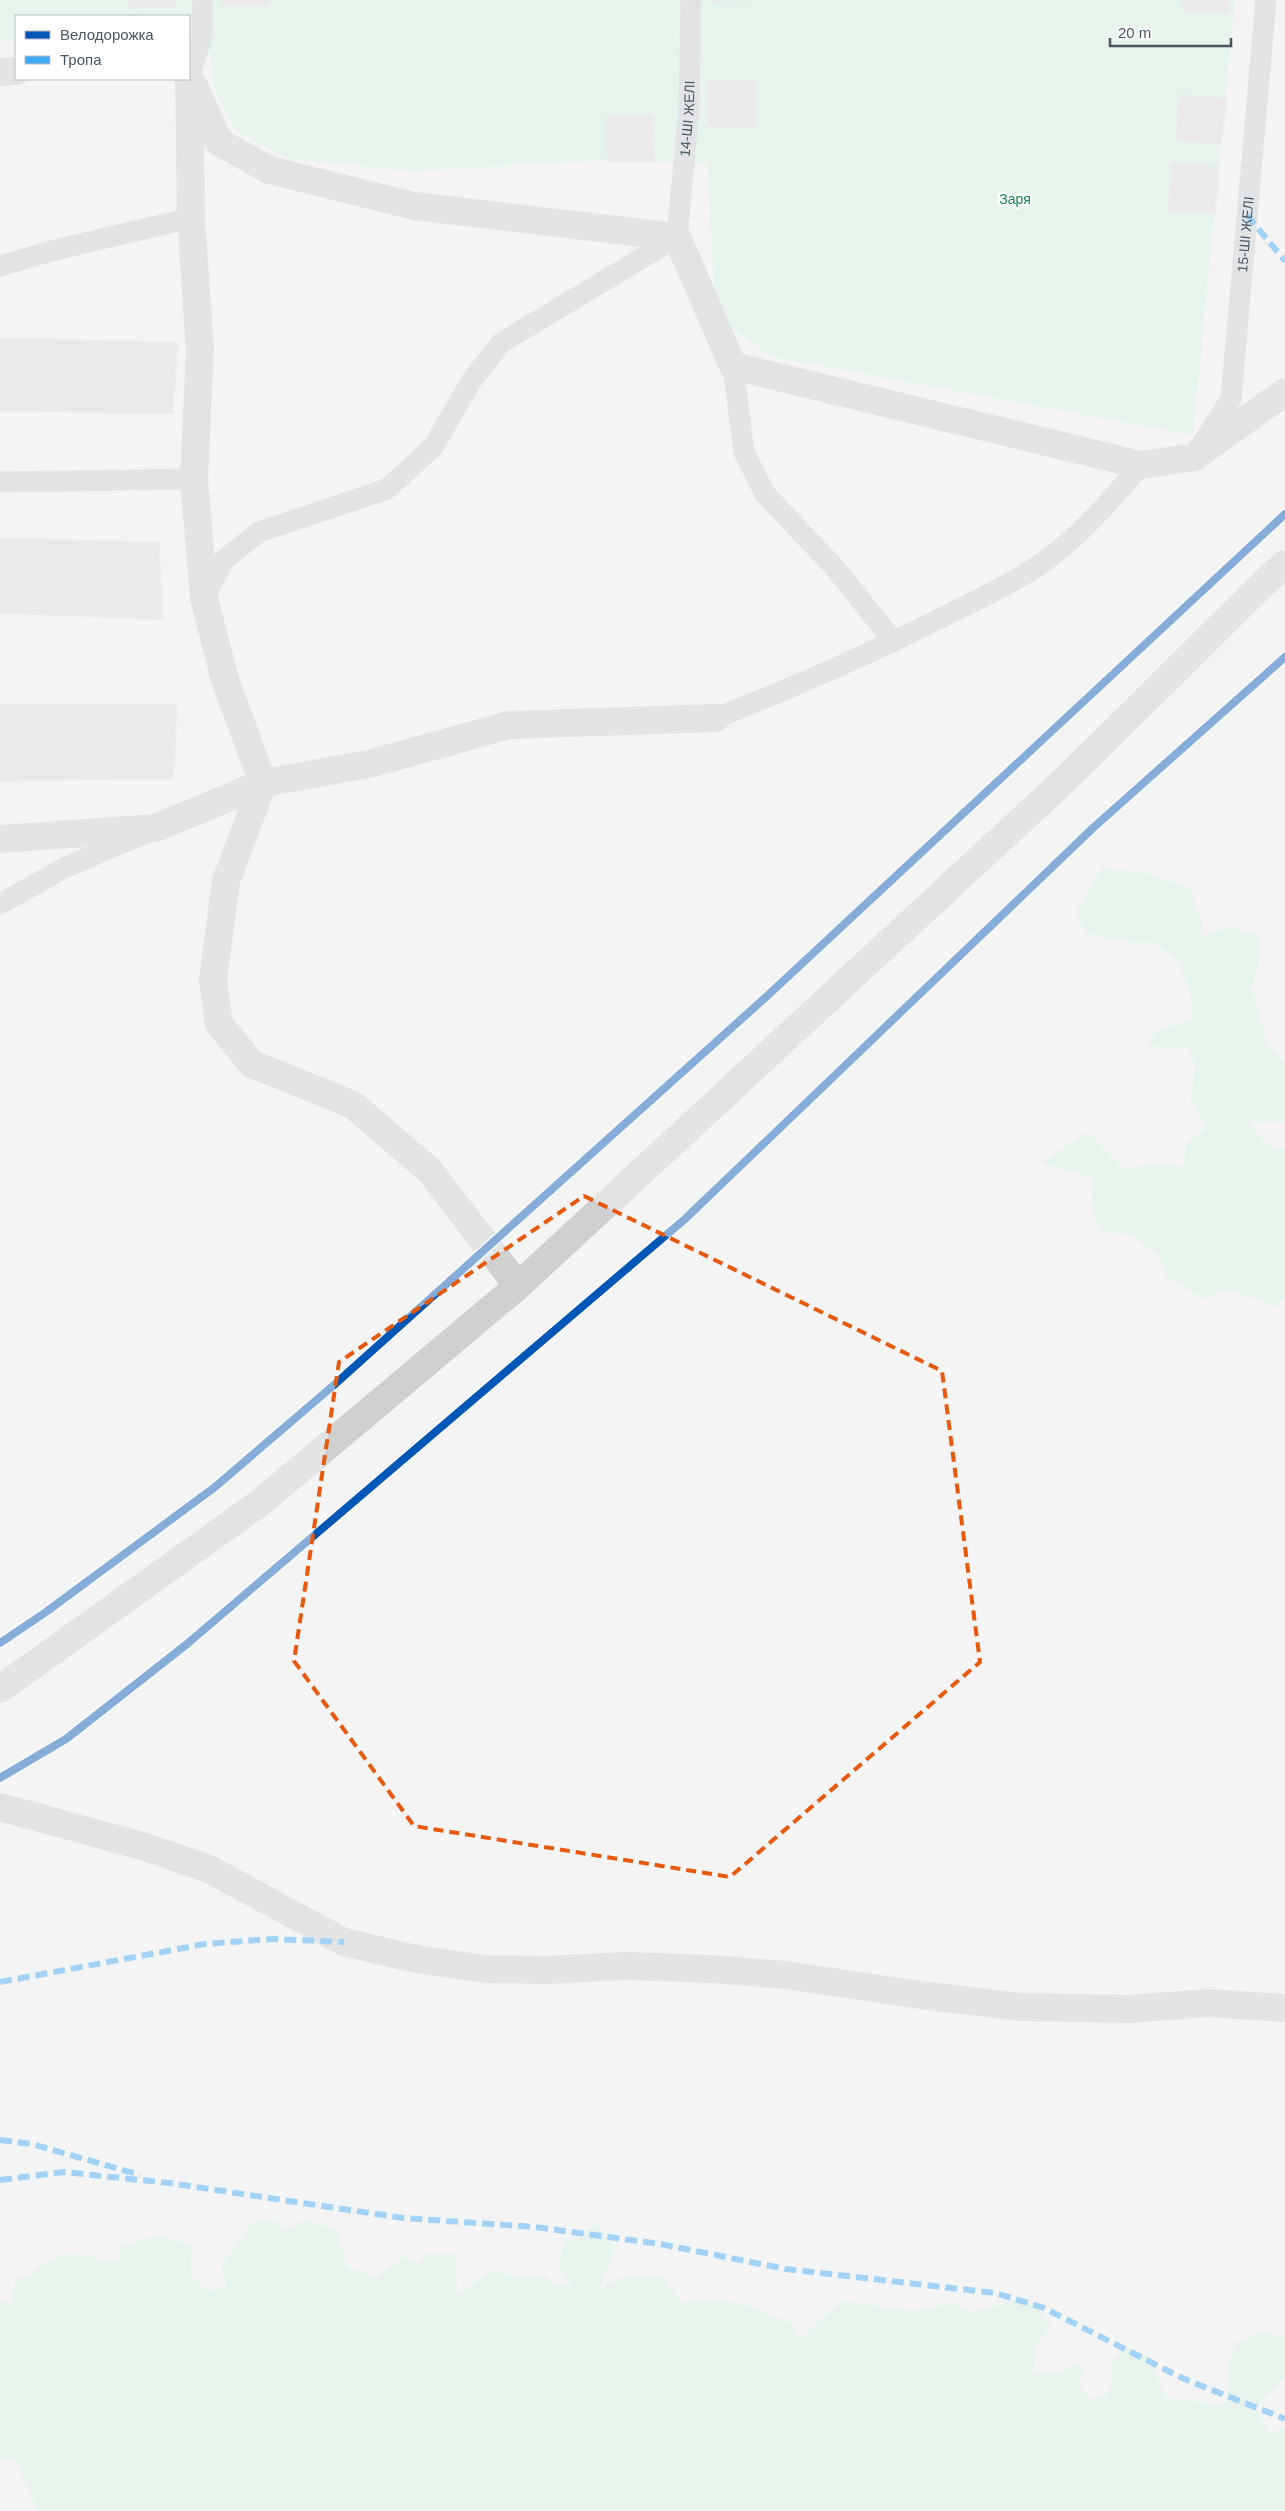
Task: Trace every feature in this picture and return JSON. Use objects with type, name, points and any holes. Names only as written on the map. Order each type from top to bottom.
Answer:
[{"type":"street","points":[[0,72],[15,71]]},
{"type":"street","points":[[190,78],[219,142],[270,170],[414,206],[677,237],[733,366],[1142,465],[1194,457],[1285,392]]},
{"type":"street","points":[[189,80],[191,218],[200,350],[194,479],[204,598],[225,680],[263,783],[226,881],[213,980],[219,1024],[252,1064],[353,1106],[429,1170],[518,1286]]},
{"type":"street","points":[[0,1689],[261,1502],[518,1286],[1068,776],[1285,564]]},
{"type":"street","points":[[0,839],[156,828],[263,783],[369,764],[509,725],[716,718]]},
{"type":"street","points":[[0,1806],[142,1846],[209,1869],[344,1942],[416,1959],[485,1969],[547,1970],[627,1966],[712,1969],[786,1975],[920,1995],[1021,2007],[1130,2008],[1208,2003],[1285,2008]]},
{"type":"lane","points":[[190,73],[202,37],[203,0]]},
{"type":"lane","name":"14-ШІ ЖЕЛІ","points":[[677,237],[689,107],[691,0]]},
{"type":"lane","name":"15-ШІ ЖЕЛІ","points":[[1194,457],[1231,399],[1266,0]]},
{"type":"lane","points":[[0,266],[59,249],[191,218]]},
{"type":"lane","points":[[204,598],[224,560],[259,532],[387,489],[433,447],[472,380],[501,342],[677,237]]},
{"type":"lane","points":[[733,366],[744,452],[765,494],[835,568],[894,642]]},
{"type":"lane","points":[[716,718],[813,680],[894,642],[972,603],[1045,562],[1106,506],[1142,465]]},
{"type":"lane","points":[[0,482],[194,479]]},
{"type":"lane","points":[[0,904],[66,867],[156,828]]},
{"type":"path","points":[[8,1773],[66,1738],[187,1644],[685,1219],[1094,827],[1285,657]]},
{"type":"highlighted area","points":[[584,1196],[942,1371],[980,1662],[730,1877],[414,1826],[294,1661],[339,1362]]},
{"type":"green space","name":"Заря","points":[[0,0],[1235,0],[1193,435],[773,357],[716,317],[707,163],[607,160],[411,171],[290,159],[236,131],[213,86],[210,53],[190,51],[190,15],[15,15],[15,40],[0,39]]},
{"type":"green space","points":[[1102,868],[1147,873],[1190,889],[1202,923],[1200,938],[1231,926],[1259,936],[1259,963],[1252,987],[1267,1043],[1285,1061],[1285,1121],[1249,1123],[1265,1143],[1285,1150],[1285,1297],[1277,1307],[1228,1290],[1204,1299],[1168,1279],[1160,1257],[1131,1235],[1099,1231],[1092,1207],[1091,1177],[1041,1163],[1088,1132],[1123,1169],[1160,1163],[1183,1167],[1186,1144],[1206,1128],[1191,1099],[1195,1063],[1188,1048],[1149,1046],[1156,1030],[1192,1020],[1191,998],[1180,963],[1155,943],[1115,941],[1087,933],[1076,913]]},
{"type":"green space","points":[[272,2219],[287,2229],[304,2220],[337,2229],[347,2267],[376,2277],[405,2256],[418,2264],[427,2254],[455,2254],[457,2296],[492,2270],[521,2278],[543,2274],[556,2285],[573,2286],[558,2267],[564,2243],[598,2224],[615,2248],[600,2289],[622,2277],[663,2275],[681,2303],[701,2299],[739,2303],[790,2322],[801,2339],[841,2301],[913,2311],[955,2303],[971,2313],[1022,2298],[1043,2313],[1051,2326],[1036,2345],[1034,2373],[1064,2370],[1076,2362],[1084,2368],[1079,2386],[1092,2399],[1106,2396],[1112,2383],[1112,2363],[1124,2347],[1148,2356],[1166,2398],[1225,2405],[1228,2394],[1228,2364],[1236,2342],[1266,2331],[1285,2338],[1285,2378],[1255,2407],[1269,2434],[1285,2427],[1285,2511],[38,2511],[15,2459],[0,2459],[0,2301],[10,2304],[17,2279],[31,2276],[50,2259],[60,2256],[82,2256],[118,2263],[122,2245],[160,2235],[191,2246],[192,2277],[207,2291],[227,2288],[221,2266],[252,2223]]},
{"type":"building","points":[[129,0],[176,0],[176,7],[129,8]]},
{"type":"building","points":[[222,0],[269,0],[269,5],[222,6]]},
{"type":"building","points":[[711,0],[759,0],[759,1],[711,2]]},
{"type":"building","points":[[1183,0],[1230,0],[1229,13],[1182,10]]},
{"type":"building","points":[[755,79],[756,127],[708,127],[708,80]]},
{"type":"building","points":[[1179,94],[1226,98],[1222,145],[1175,141]]},
{"type":"building","points":[[606,115],[653,115],[654,162],[607,162]]},
{"type":"building","points":[[1172,163],[1219,167],[1215,214],[1168,210]]},
{"type":"building","points":[[0,338],[178,342],[173,414],[0,411]]},
{"type":"building","points":[[0,538],[159,542],[163,620],[0,613]]},
{"type":"building","points":[[0,704],[177,704],[174,779],[0,781]]},
{"type":"marked path","points":[[1247,215],[1285,261]]},
{"type":"marked path","points":[[0,1982],[205,1944],[272,1939],[344,1942]]},
{"type":"marked path","points":[[0,2140],[32,2144],[140,2175]]},
{"type":"marked path","points":[[0,2180],[64,2172],[169,2183],[403,2218],[535,2227],[660,2244],[786,2269],[995,2293],[1044,2308],[1182,2378],[1285,2419]]},
{"type":"cycle path","points":[[0,1643],[46,1612],[215,1487],[334,1385],[766,997],[1285,514]]},
{"type":"cycle path","points":[[0,1778],[66,1739],[187,1644],[685,1219],[1094,827],[1285,657]]}]
